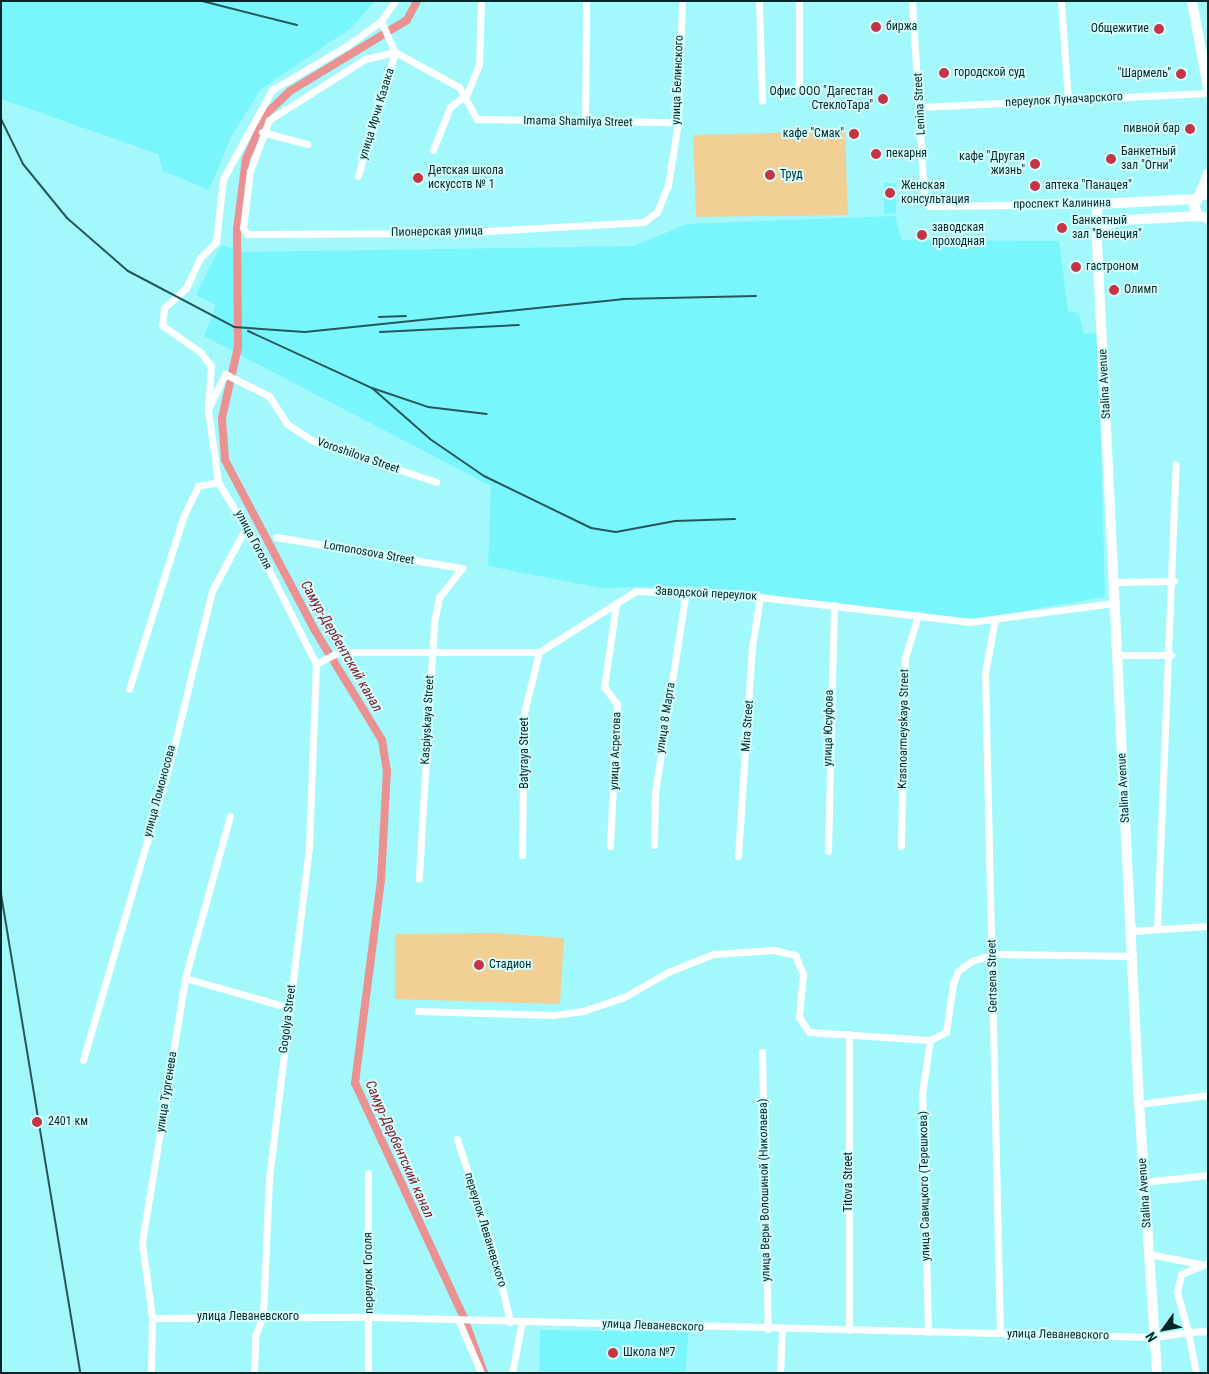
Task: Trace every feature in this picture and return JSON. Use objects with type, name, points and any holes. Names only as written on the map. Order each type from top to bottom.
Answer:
[{"type":"street","points":[[395,52],[381,21],[396,1]]},
{"type":"street","points":[[433,150],[450,107],[467,94],[479,65],[481,1]]},
{"type":"street","points":[[586,1],[586,123]]},
{"type":"street","name":"улица Белинского","points":[[627,225],[644,222],[657,212],[668,185],[678,122],[682,1]]},
{"type":"street","points":[[759,1],[762,101]]},
{"type":"street","points":[[799,1],[799,91]]},
{"type":"street","name":"Lenina Street","points":[[912,1],[921,107],[924,196],[929,206]]},
{"type":"street","points":[[1061,1],[1068,100]]},
{"type":"street","points":[[1192,1],[1208,87]]},
{"type":"street","name":"улица Гоголя","points":[[319,662],[246,527],[218,482],[208,410],[211,366],[200,352],[166,332],[162,325],[164,308],[186,288],[200,258],[216,242],[223,179],[272,90],[381,21]]},
{"type":"street","points":[[307,144],[262,132],[269,120],[311,91],[378,52],[395,52],[467,94]]},
{"type":"street","name":"улица Ирчи Казака","points":[[358,176],[395,52]]},
{"type":"street","name":"переулок Луначарского","points":[[921,107],[1068,100],[1208,87]]},
{"type":"street","name":"Imama Shamilya Street","points":[[467,94],[477,120],[586,123],[678,122]]},
{"type":"street","name":"Пионерская улица","points":[[262,132],[250,171],[243,228],[247,234],[452,233],[627,225]]},
{"type":"street","points":[[1096,227],[1124,220],[1204,217],[1201,197],[1208,174]]},
{"type":"street","name":"проспект Калинина","points":[[929,206],[1098,204],[1201,197]]},
{"type":"street","name":"Stalina Avenue","points":[[1098,204],[1096,227],[1116,582],[1114,603],[1116,654],[1132,926],[1139,1104],[1157,1373]]},
{"type":"street","name":"Voroshilova Street","points":[[208,410],[225,374],[269,396],[287,424],[313,441],[436,482]]},
{"type":"street","points":[[1157,929],[1174,582],[1176,464]]},
{"type":"street","points":[[128,689],[184,515],[198,486],[218,482]]},
{"type":"street","name":"улица Ломоносова","points":[[83,1060],[170,763],[207,608],[246,527]]},
{"type":"street","name":"Lomonosova Street","points":[[276,537],[462,568]]},
{"type":"street","name":"Kaspiyskaya Street","points":[[419,879],[432,655],[440,597],[462,568]]},
{"type":"street","points":[[1116,582],[1174,582]]},
{"type":"street","name":"Заводской переулок","points":[[539,652],[636,591],[686,591],[760,597],[918,614],[970,622],[1114,603]]},
{"type":"street","name":"улица 8 Марта","points":[[654,845],[655,793],[686,591]]},
{"type":"street","name":"Mira Street","points":[[738,856],[752,647],[760,597]]},
{"type":"street","name":"улица Асретова","points":[[610,846],[617,704],[604,687],[613,609],[618,602]]},
{"type":"street","name":"улица Юсуфова","points":[[828,851],[834,605]]},
{"type":"street","name":"Krasnoarmeyskaya Street","points":[[901,846],[905,658],[918,614]]},
{"type":"street","name":"Gertsena Street","points":[[995,619],[985,673],[987,862],[994,954],[1000,1333]]},
{"type":"street","points":[[319,662],[334,653],[432,655],[539,652]]},
{"type":"street","name":"Batyraya Street","points":[[522,855],[524,714],[539,652]]},
{"type":"street","points":[[1116,654],[1171,655]]},
{"type":"street","name":"Gogolya Street","points":[[254,1373],[255,1336],[264,1316],[269,1178],[309,846],[319,662]]},
{"type":"street","name":"улица Тургенева","points":[[151,1373],[152,1318],[142,1242],[185,978],[230,816]]},
{"type":"street","points":[[1132,926],[1132,931],[1208,926]]},
{"type":"street","points":[[418,1011],[554,1015],[583,1011],[624,998],[668,972],[713,954],[773,950],[795,956],[803,974],[802,1026],[809,1032],[930,1040],[946,1032],[958,971],[994,954],[1133,956]]},
{"type":"street","points":[[185,978],[290,1008]]},
{"type":"street","name":"Titova Street","points":[[849,1034],[849,1330]]},
{"type":"street","name":"улица Савицкого (Терешкова)","points":[[928,1332],[922,1094],[930,1040]]},
{"type":"street","name":"улица Веры Волошиной (Николаева)","points":[[762,1052],[768,1329]]},
{"type":"street","points":[[1139,1104],[1208,1094]]},
{"type":"street","name":"переулок Леваневского","points":[[457,1139],[494,1253],[510,1322]]},
{"type":"street","name":"переулок Гоголя","points":[[368,1173],[370,1317],[368,1373]]},
{"type":"street","points":[[1144,1182],[1208,1175]]},
{"type":"street","points":[[1149,1254],[1204,1264]]},
{"type":"street","points":[[1196,1373],[1188,1332],[1177,1292],[1181,1274],[1204,1264]]},
{"type":"street","name":"улица Леваневского","points":[[152,1318],[370,1317],[768,1329],[1154,1337],[1208,1331]]},
{"type":"street","points":[[462,1319],[481,1373]]},
{"type":"street","points":[[512,1373],[522,1321]]},
{"type":"street","points":[[780,1373],[782,1329]]},
{"type":"shaded area","points":[[1,1],[375,1],[351,28],[261,89],[231,137],[209,190],[163,171],[158,154],[1,99]]},
{"type":"shaded area","name":"Труд","points":[[845,131],[848,215],[696,217],[693,135]]},
{"type":"shaded area","name":"Женская консультация","points":[[884,183],[896,183],[896,213],[884,214]]},
{"type":"shaded area","points":[[895,216],[902,240],[1059,241],[1068,311],[1079,313],[1084,334],[1098,333],[1105,597],[976,619],[686,586],[601,588],[488,566],[491,486],[204,336],[216,305],[196,295],[221,245],[245,252],[634,246],[687,224]]},
{"type":"shaded area","name":"Стадион","points":[[496,933],[564,938],[560,1004],[395,999],[395,934]]},
{"type":"shaded area","name":"Школа №7","points":[[540,1330],[689,1332],[685,1373],[539,1373]]},
{"type":"waterway","name":"Самур-Дербентский канал","points":[[417,1],[407,20],[290,91],[266,114],[246,159],[237,229],[238,347],[222,418],[225,460],[314,629],[382,740],[387,770],[381,880],[355,1083],[464,1318],[484,1373]]},
{"type":"railway","points":[[202,1],[297,25]]},
{"type":"railway","points":[[1,119],[23,164],[67,218],[128,271],[234,327],[305,332],[622,299],[756,296]]},
{"type":"railway","points":[[379,317],[406,316]]},
{"type":"railway","points":[[380,332],[519,325]]},
{"type":"railway","points":[[248,331],[372,388],[428,407],[487,414]]},
{"type":"railway","points":[[372,388],[430,439],[484,476],[591,528],[616,532],[675,521],[735,519]]},
{"type":"railway","points":[[1,894],[80,1373]]},
{"type":"place","name":"биржа","points":[[876,27]]},
{"type":"place","name":"Общежитие","points":[[1159,29]]},
{"type":"place","name":"городской суд","points":[[944,73]]},
{"type":"place","name":"\"Шармель\"","points":[[1181,74]]},
{"type":"place","name":"Офис ООО \"Дагестан СтеклоТара\"","points":[[883,99]]},
{"type":"place","name":"пивной бар","points":[[1190,129]]},
{"type":"place","name":"кафе \"Смак\"","points":[[854,134]]},
{"type":"place","name":"пекарня","points":[[876,154]]},
{"type":"place","name":"Банкетный зал \"Огни\"","points":[[1111,159]]},
{"type":"place","name":"кафе \"Другая жизнь\"","points":[[1035,164]]},
{"type":"place","name":"Труд","points":[[770,175]]},
{"type":"place","name":"Детская школа искусств № 1","points":[[418,178]]},
{"type":"place","name":"аптека \"Панацея\"","points":[[1035,186]]},
{"type":"place","name":"Женская консультация","points":[[890,193]]},
{"type":"place","name":"Банкетный зал \"Венеция\"","points":[[1062,228]]},
{"type":"place","name":"заводская проходная","points":[[922,235]]},
{"type":"place","name":"гастроном","points":[[1076,267]]},
{"type":"place","name":"Олимп","points":[[1114,290]]},
{"type":"place","name":"Стадион","points":[[479,965]]},
{"type":"place","name":"2401 км","points":[[37,1122]]},
{"type":"place","name":"Школа №7","points":[[613,1353]]}]
